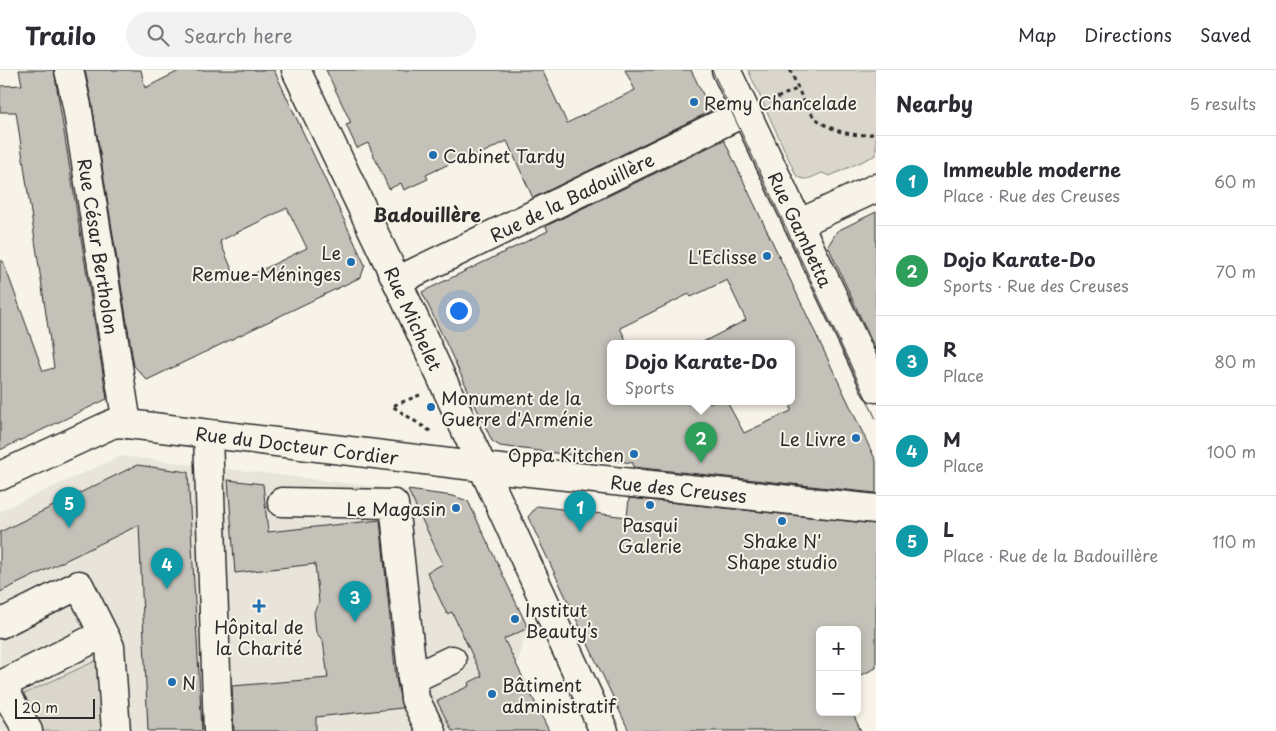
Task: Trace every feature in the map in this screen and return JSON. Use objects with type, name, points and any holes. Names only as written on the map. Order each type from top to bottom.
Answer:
[{"type":"street","name":"Rue César Bertholon","points":[[69,70],[77,106],[119,424]]},
{"type":"street","name":"Rue Michelet","points":[[296,70],[397,281],[604,731]]},
{"type":"street","name":"Rue Gambetta","points":[[726,70],[755,108],[798,224],[876,388]]},
{"type":"street","name":"Rue de la Badouillère","points":[[397,281],[755,108]]},
{"type":"street","points":[[798,224],[876,188]]},
{"type":"street","name":"Rue du Docteur Cordier","points":[[119,424],[482,467]]},
{"type":"street","points":[[0,476],[119,424]]},
{"type":"street","points":[[208,435],[218,731]]},
{"type":"street","name":"Rue des Creuses","points":[[482,467],[876,509]]},
{"type":"street","points":[[282,502],[394,504],[415,700],[430,731]]},
{"type":"street","points":[[0,624],[79,585],[110,647],[116,731]]},
{"type":"street","points":[[28,731],[0,685],[103,634]]},
{"type":"street","points":[[412,679],[452,660]]},
{"type":"path","points":[[790,70],[810,112],[818,121],[848,134],[867,136],[876,133]]},
{"type":"path","points":[[755,108],[799,88]]},
{"type":"path","points":[[392,406],[436,434]]},
{"type":"shaded area","points":[[748,70],[876,70],[876,155],[830,176],[822,173],[802,179],[796,175]]},
{"type":"shaded area","name":"Hôpital de la Charité","points":[[121,456],[453,496],[468,501],[528,628],[516,667],[523,681],[525,680],[548,728],[546,731],[0,731],[0,511]]},
{"type":"shaded area","points":[[102,658],[107,731],[35,731],[15,698]]},
{"type":"building","points":[[19,70],[54,70],[107,399],[0,450],[0,261],[3,261],[43,371],[54,368],[16,112],[0,112],[0,86],[22,85]]},
{"type":"building","points":[[85,70],[141,70],[145,88],[181,70],[274,70],[365,265],[361,277],[147,380],[134,366]],"holes":[[[287,208],[307,248],[237,282],[220,241]]]},
{"type":"building","points":[[326,70],[542,70],[567,123],[635,90],[625,70],[691,70],[711,111],[533,198],[507,141],[472,158],[470,154],[426,175],[428,179],[404,190],[401,183],[389,189],[368,143],[357,148],[346,125],[351,123]]},
{"type":"building","points":[[724,140],[876,461],[876,493],[633,467],[633,463],[500,446],[492,441],[422,292],[548,231],[546,226]]},
{"type":"building","points":[[876,212],[876,351],[828,246],[837,231]]},
{"type":"building","points":[[137,465],[188,472],[202,731],[148,731],[139,525],[0,592],[0,532]]},
{"type":"building","points":[[228,480],[263,484],[268,532],[380,520],[396,678],[402,708],[316,717],[316,731],[234,731],[232,686],[328,678],[323,641],[316,632],[314,612],[319,602],[315,564],[235,573]]},
{"type":"building","points":[[408,490],[453,496],[468,501],[528,628],[504,639],[549,731],[452,731],[437,701],[469,686],[468,683],[482,676],[452,612],[447,614],[427,572],[443,564]]},
{"type":"building","points":[[629,498],[876,524],[876,668],[861,675],[861,626],[816,626],[816,716],[854,716],[861,731],[629,731],[528,517],[537,506],[627,517]]},
{"type":"tram line","points":[[712,70],[876,419]]},
{"type":"place","name":"Remy Chancelade","points":[[694,102]]},
{"type":"place","name":"Cabinet Tardy","points":[[433,155]]},
{"type":"place","name":"L'Eclisse","points":[[767,256]]},
{"type":"place","name":"Le Remue-Méninges","points":[[351,262]]},
{"type":"place","name":"Monument de la Guerre d'Arménie","points":[[431,407]]},
{"type":"place","name":"Le Livre","points":[[856,438]]},
{"type":"place","name":"Oppa Kitchen","points":[[634,454]]},
{"type":"place","name":"Dojo Karate-Do","points":[[701,463]]},
{"type":"place","name":"Pasqui Galerie","points":[[650,505]]},
{"type":"place","name":"Le Magasin","points":[[456,508]]},
{"type":"place","name":"Shake N' Shape studio","points":[[782,521]]},
{"type":"place","name":"L","points":[[69,528]]},
{"type":"place","name":"Immeuble moderne","points":[[580,532]]},
{"type":"place","name":"M","points":[[167,589]]},
{"type":"place","name":"Hôpital de la Charité","points":[[259,606]]},
{"type":"place","name":"Institut Beauty’s","points":[[515,619]]},
{"type":"place","name":"R","points":[[355,622]]},
{"type":"place","name":"N","points":[[172,682]]},
{"type":"place","name":"Bâtiment administratif","points":[[492,694]]},
{"type":"district","name":"Badouillère","points":[[427,214]]}]
